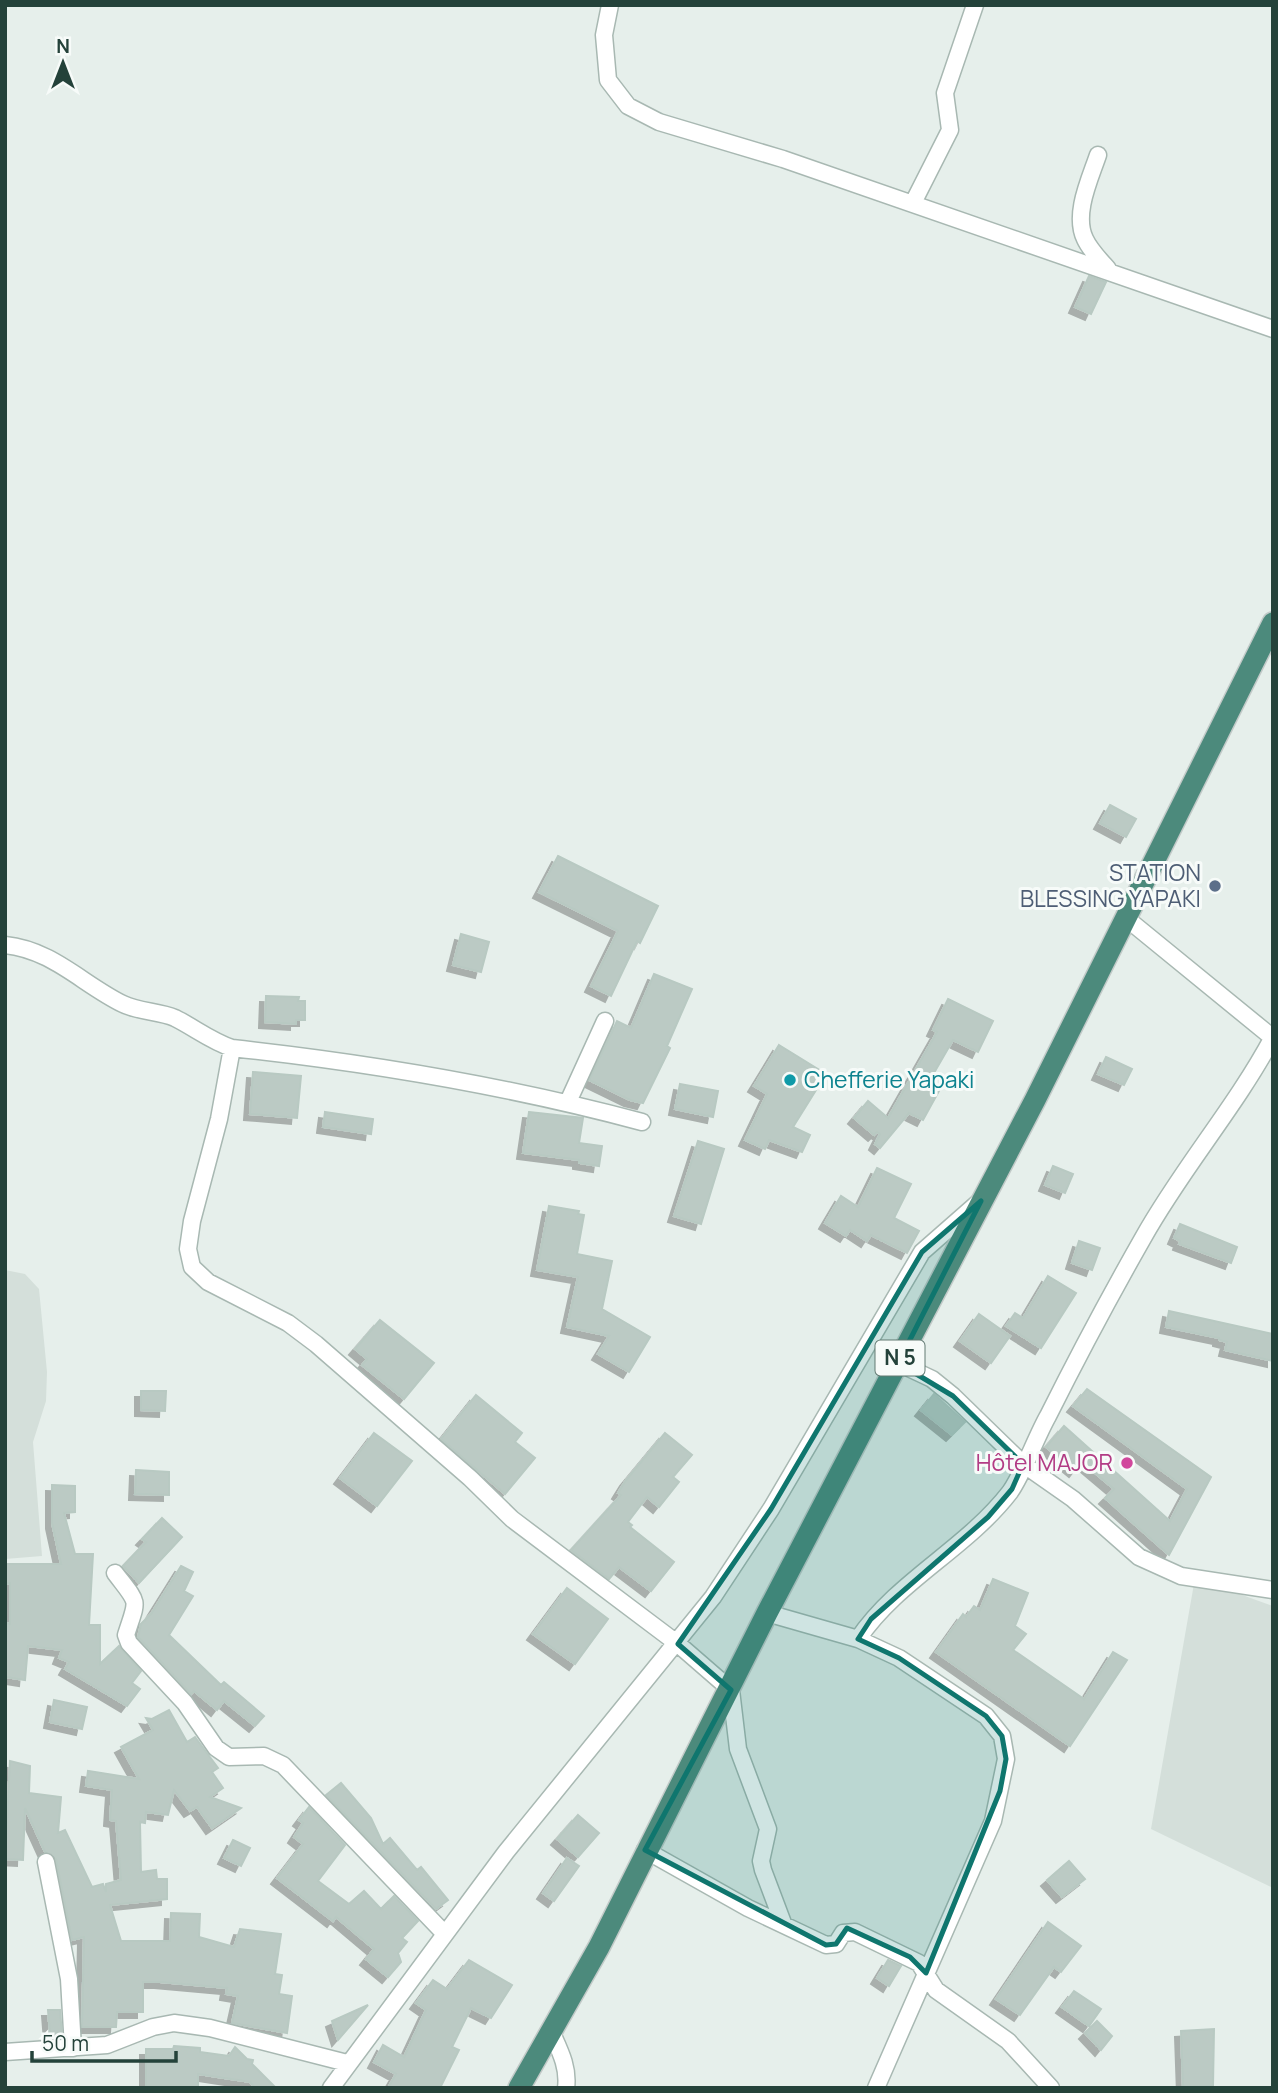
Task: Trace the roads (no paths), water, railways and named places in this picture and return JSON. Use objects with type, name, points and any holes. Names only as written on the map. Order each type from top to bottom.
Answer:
[{"type":"highway","name":"N 5","points":[[519,2088],[599,1947],[645,1850],[731,1690],[767,1613],[1126,918],[1273,623]]},
{"type":"street","points":[[610,5],[604,35],[608,80],[628,106],[660,122],[783,159],[1108,269],[1273,330]]},
{"type":"street","points":[[913,203],[950,130],[945,93],[975,5]]},
{"type":"street","points":[[1098,155],[1081,223],[1085,241],[1108,269]]},
{"type":"street","points":[[858,1639],[871,1619],[988,1517],[1012,1489],[1143,1238],[1173,1188],[1246,1087],[1273,1038],[1126,918]]},
{"type":"street","points":[[5,945],[36,950],[126,1005],[173,1017],[213,1042],[232,1048],[401,1070],[568,1102],[642,1122]]},
{"type":"street","points":[[568,1102],[605,1021]]},
{"type":"street","points":[[232,1048],[219,1119],[192,1221],[188,1249],[192,1267],[208,1282],[288,1323],[316,1344],[446,1456],[512,1519],[678,1644],[731,1690],[738,1749],[768,1829],[761,1861],[763,1870],[783,1923]]},
{"type":"street","points":[[331,2088],[444,1933],[610,1722],[678,1644],[771,1510],[922,1252],[981,1201]]},
{"type":"street","points":[[898,1363],[932,1379],[1023,1464],[1073,1499],[1139,1557],[1181,1576],[1273,1590]]},
{"type":"street","points":[[114,1573],[134,1599],[135,1614],[126,1635],[129,1643],[167,1682],[216,1748],[229,1757],[264,1756],[283,1765],[330,1810],[444,1933]]},
{"type":"street","points":[[767,1613],[858,1639],[899,1658],[986,1716],[1002,1736],[1006,1759],[993,1821],[876,2088]]},
{"type":"street","points":[[645,1850],[748,1908],[830,1946],[844,1933],[855,1932],[910,1957],[926,1973],[936,1990],[1008,2041],[1051,2088]]},
{"type":"street","points":[[46,1862],[69,1979],[73,2048]]},
{"type":"street","points":[[5,2052],[107,2045],[153,2027],[174,2023],[210,2028],[347,2063]]},
{"type":"street","points":[[551,2031],[562,2055],[567,2078],[566,2088]]},
{"type":"place","name":"STATION BLESSING YAPAKI","points":[[1215,886]]},
{"type":"place","name":"Chefferie Yapaki","points":[[790,1080]]},
{"type":"place","name":"Hôtel MAJOR","points":[[1127,1463]]}]
